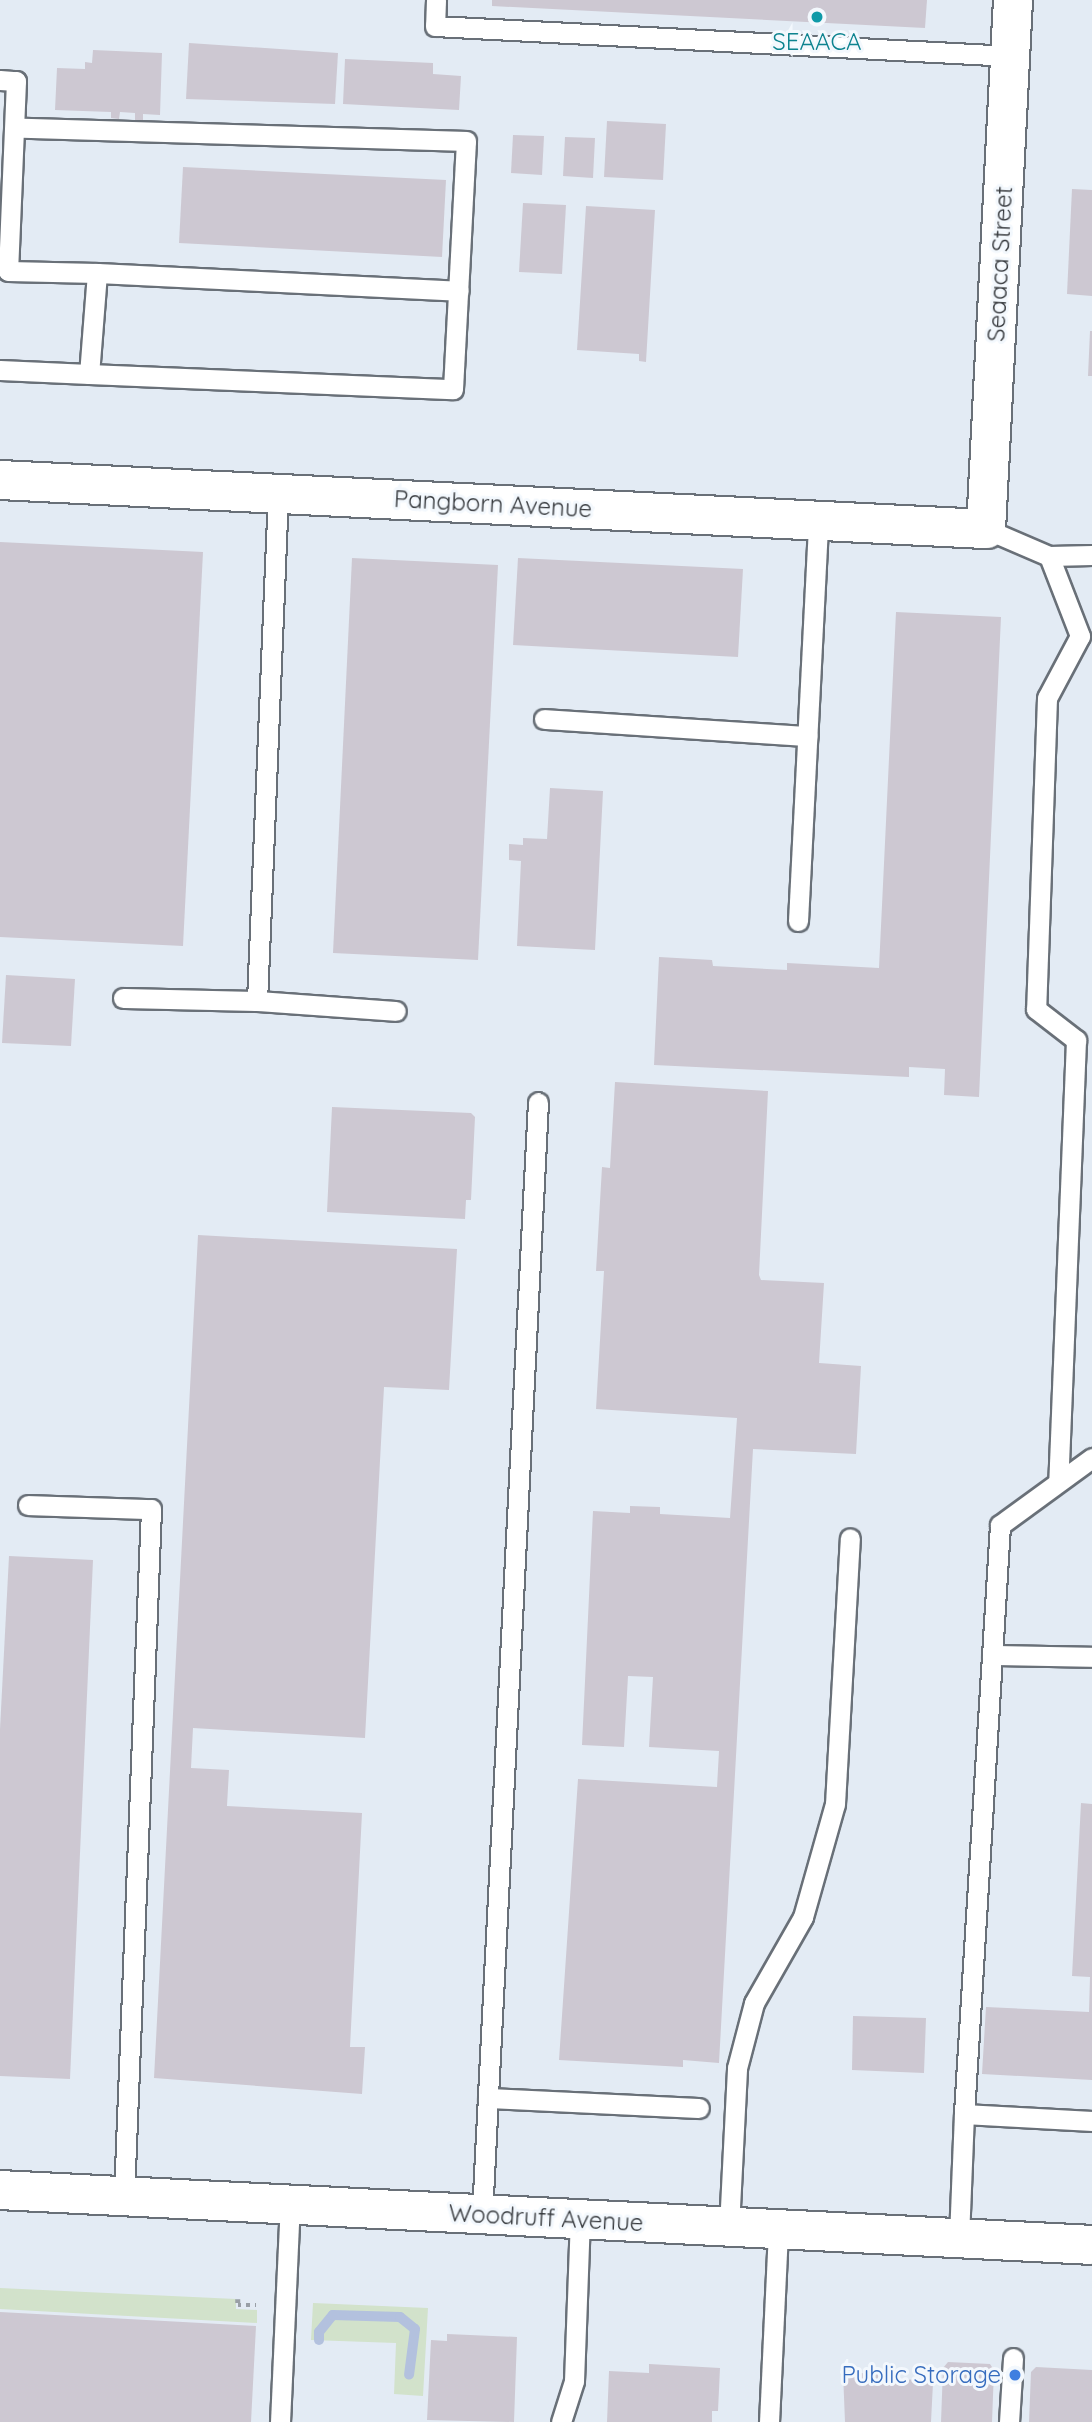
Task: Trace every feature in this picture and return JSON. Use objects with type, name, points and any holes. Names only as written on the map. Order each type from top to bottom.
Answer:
[{"type":"street","name":"Seaaca Street","points":[[986,528],[1013,0]]},
{"type":"street","name":"Pangborn Avenue","points":[[0,480],[986,528]]},
{"type":"street","name":"Woodruff Avenue","points":[[0,2190],[1092,2245]]},
{"type":"lane","points":[[436,0],[435,26],[1010,56]]},
{"type":"lane","points":[[0,80],[16,81],[8,271],[459,291]]},
{"type":"lane","points":[[0,370],[453,389],[466,141],[15,128]]},
{"type":"lane","points":[[89,374],[97,273]]},
{"type":"lane","points":[[257,1000],[278,494]]},
{"type":"lane","points":[[798,921],[818,520]]},
{"type":"lane","points":[[986,528],[1049,556],[1092,555]]},
{"type":"lane","points":[[1049,556],[1080,636],[1047,698],[1036,1009],[1076,1040],[1058,1482]]},
{"type":"lane","points":[[544,719],[807,736]]},
{"type":"lane","points":[[123,998],[257,1000],[396,1011]]},
{"type":"lane","points":[[482,2215],[538,1102]]},
{"type":"lane","points":[[959,2238],[964,2114],[1000,1525],[1092,1458]]},
{"type":"lane","points":[[28,1506],[151,1509],[124,2196]]},
{"type":"lane","points":[[729,2227],[737,2068],[754,2003],[803,1917],[835,1804],[850,1538]]},
{"type":"lane","points":[[992,1654],[1092,1657]]},
{"type":"lane","points":[[488,2098],[699,2108]]},
{"type":"lane","points":[[964,2114],[1092,2121]]},
{"type":"lane","points":[[280,2422],[290,2205]]},
{"type":"lane","points":[[561,2422],[574,2381],[580,2219]]},
{"type":"lane","points":[[769,2422],[778,2230]]},
{"type":"lane","points":[[1009,2422],[1013,2358]]},
{"type":"path","points":[[238,2299],[238,2305],[261,2306],[260,2316]]},
{"type":"green space","points":[[0,2288],[236,2299],[236,2309],[257,2310],[257,2323],[0,2309]]},
{"type":"green space","points":[[313,2303],[428,2308],[423,2396],[394,2394],[396,2343],[311,2340]]},
{"type":"building","name":"SEAACA","points":[[492,0],[927,0],[925,28],[492,6]]},
{"type":"building","points":[[189,43],[338,53],[335,104],[186,99]]},
{"type":"building","points":[[93,50],[162,53],[160,115],[143,114],[143,121],[135,120],[135,113],[120,112],[119,119],[111,118],[111,112],[55,110],[57,68],[85,69],[85,62],[92,63]]},
{"type":"building","points":[[345,59],[433,63],[433,74],[461,76],[459,110],[343,104]]},
{"type":"building","points":[[607,121],[666,124],[663,180],[604,177]]},
{"type":"building","points":[[513,135],[544,136],[542,175],[511,173]]},
{"type":"building","points":[[565,137],[595,138],[593,178],[563,176]]},
{"type":"building","points":[[183,167],[446,180],[442,257],[179,243]]},
{"type":"building","points":[[1072,189],[1092,190],[1092,296],[1067,294]]},
{"type":"building","points":[[523,203],[566,205],[562,274],[519,272]]},
{"type":"building","points":[[586,206],[655,210],[646,362],[639,361],[639,354],[577,350]]},
{"type":"building","points":[[1090,331],[1092,376],[1088,376]]},
{"type":"building","points":[[0,542],[203,552],[183,946],[0,937]]},
{"type":"building","points":[[352,558],[498,565],[478,960],[333,953]]},
{"type":"building","points":[[518,558],[743,569],[738,657],[513,645]]},
{"type":"building","points":[[896,612],[1001,617],[979,1097],[944,1095],[945,1069],[909,1067],[909,1077],[654,1065],[659,957],[712,960],[713,966],[787,970],[787,963],[879,968]]},
{"type":"building","points":[[550,788],[603,791],[595,950],[517,946],[521,861],[509,860],[509,844],[523,845],[523,838],[547,839]]},
{"type":"building","points":[[6,975],[75,979],[71,1046],[2,1043]]},
{"type":"building","points":[[615,1082],[768,1091],[759,1275],[761,1280],[824,1283],[819,1363],[861,1366],[856,1454],[753,1449],[719,2063],[683,2060],[683,2067],[559,2060],[578,1779],[717,1787],[719,1751],[649,1747],[653,1677],[628,1676],[624,1747],[582,1745],[593,1511],[630,1513],[630,1506],[660,1507],[660,1514],[730,1518],[737,1418],[596,1409],[604,1271],[596,1271],[602,1167],[610,1168]]},
{"type":"building","points":[[332,1107],[471,1113],[475,1117],[471,1200],[466,1200],[465,1219],[327,1212]]},
{"type":"building","points":[[198,1235],[457,1249],[449,1390],[384,1387],[365,1738],[193,1728],[191,1768],[229,1770],[227,1806],[362,1813],[350,2047],[365,2047],[362,2094],[154,2078]]},
{"type":"building","points":[[9,1556],[93,1560],[70,2079],[0,2076],[0,1729]]},
{"type":"building","points":[[1081,1803],[1092,1804],[1092,2080],[982,2074],[986,2007],[1089,2012],[1090,1977],[1072,1976]]},
{"type":"building","points":[[853,2016],[926,2018],[924,2073],[852,2070]]},
{"type":"building","points":[[0,2312],[256,2326],[251,2422],[0,2422]]},
{"type":"building","points":[[447,2334],[517,2337],[514,2422],[427,2420],[431,2340],[447,2341]]},
{"type":"building","points":[[948,2362],[990,2364],[994,2370],[992,2422],[941,2422],[943,2368]]},
{"type":"building","points":[[649,2364],[720,2368],[718,2411],[712,2411],[712,2422],[607,2422],[609,2371],[649,2373]]},
{"type":"building","points":[[1036,2367],[1092,2370],[1092,2422],[1029,2422],[1031,2372]]},
{"type":"building","points":[[843,2372],[894,2375],[894,2381],[928,2378],[933,2383],[931,2422],[845,2422]]},
{"type":"waterway","points":[[319,2340],[319,2332],[333,2315],[400,2317],[415,2329],[409,2375]]},
{"type":"place","name":"SEAACA","points":[[817,17]]},
{"type":"place","name":"Public Storage","points":[[1015,2375]]}]
